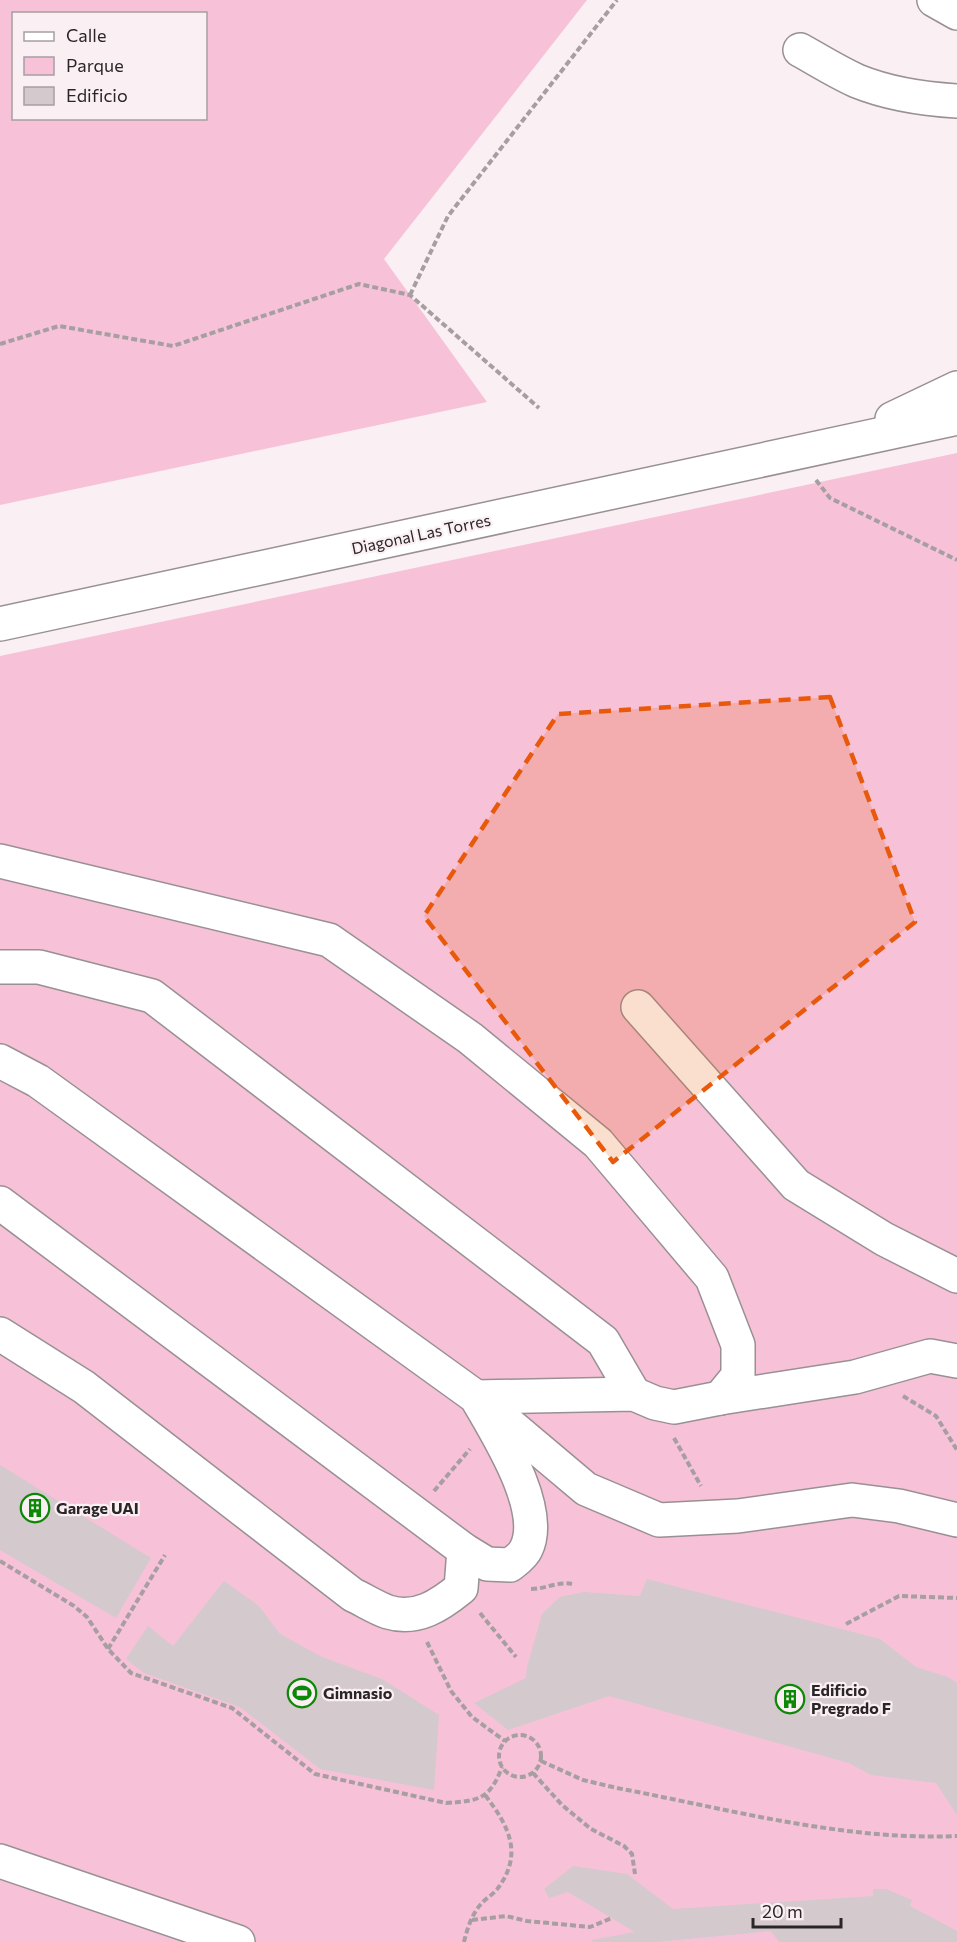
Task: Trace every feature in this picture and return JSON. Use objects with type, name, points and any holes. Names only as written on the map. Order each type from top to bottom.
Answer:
[{"type":"street","points":[[934,0],[957,13]]},
{"type":"street","points":[[800,50],[855,80],[873,87],[908,96],[957,101]]},
{"type":"street","name":"Diagonal Las Torres","points":[[841,443],[957,388]]},
{"type":"street","name":"Diagonal Las Torres","points":[[0,624],[795,451],[957,418]]},
{"type":"street","points":[[0,861],[329,939],[470,1038],[598,1143],[712,1278],[738,1345],[738,1376],[720,1398]]},
{"type":"street","points":[[0,967],[39,967],[152,996],[603,1341],[644,1398]]},
{"type":"street","points":[[638,1007],[795,1185],[884,1239],[957,1276]]},
{"type":"street","points":[[0,1061],[38,1081],[476,1397],[586,1489],[659,1520],[738,1516],[852,1500],[899,1506],[957,1520]]},
{"type":"street","points":[[0,1203],[464,1550],[487,1564],[510,1565],[526,1551],[532,1533],[526,1496],[476,1397]]},
{"type":"street","points":[[0,1334],[84,1387],[353,1595],[389,1612],[416,1613],[440,1605],[461,1588],[464,1550]]},
{"type":"street","points":[[476,1397],[644,1398],[674,1407],[855,1377],[930,1356],[957,1361]]},
{"type":"street","points":[[0,1861],[238,1942]]},
{"type":"path","points":[[410,295],[448,216],[617,0]]},
{"type":"path","points":[[0,344],[59,326],[173,346],[359,284],[410,295],[539,408]]},
{"type":"path","points":[[795,451],[830,498],[957,560]]},
{"type":"path","points":[[902,1395],[936,1416],[957,1450]]},
{"type":"path","points":[[644,1398],[718,1517]]},
{"type":"path","points":[[416,1514],[465,1452],[494,1430]]},
{"type":"path","points":[[108,1648],[165,1555]]},
{"type":"path","points":[[0,1561],[74,1606],[87,1617],[108,1648],[131,1673],[232,1708],[315,1774],[446,1803],[467,1802],[485,1795],[496,1785],[502,1767],[500,1754],[505,1741],[516,1735],[532,1738],[540,1747],[541,1761],[532,1773],[521,1777],[514,1776],[502,1767]]},
{"type":"path","points":[[461,1588],[516,1657]]},
{"type":"path","points":[[846,1624],[899,1596],[957,1598]]},
{"type":"path","points":[[416,1613],[429,1648],[451,1691],[472,1717],[505,1741]]},
{"type":"path","points":[[541,1761],[583,1780],[841,1831],[923,1838],[957,1836]]},
{"type":"path","points":[[532,1773],[562,1805],[591,1828],[624,1846],[632,1854],[635,1874]]},
{"type":"path","points":[[464,1942],[471,1920],[481,1904],[497,1890],[507,1875],[511,1860],[510,1839],[503,1818],[485,1795]]},
{"type":"path","points":[[471,1920],[506,1916],[527,1921],[590,1927],[612,1918]]},
{"type":"highlighted area","points":[[830,697],[915,922],[613,1162],[424,916],[558,714]]},
{"type":"green space","points":[[0,0],[587,0],[384,259],[487,402],[0,505]]},
{"type":"green space","points":[[957,453],[957,1942],[0,1942],[0,656]]},
{"type":"building","name":"Garage UAI","points":[[0,1465],[151,1558],[116,1618],[0,1550]]},
{"type":"building","name":"Edificio Pregrado F","points":[[647,1579],[880,1639],[916,1667],[948,1677],[957,1683],[957,1815],[936,1783],[871,1775],[849,1763],[609,1696],[508,1730],[474,1703],[526,1678],[542,1614],[560,1597],[584,1592],[640,1596]]},
{"type":"building","name":"Gimnasio","points":[[224,1581],[259,1606],[280,1634],[322,1657],[382,1679],[439,1715],[434,1790],[320,1769],[240,1707],[144,1673],[126,1659],[148,1626],[173,1646]]},
{"type":"building","points":[[573,1866],[627,1874],[673,1909],[873,1896],[873,1889],[886,1889],[912,1900],[910,1906],[957,1931],[957,1942],[779,1942],[771,1931],[656,1942],[593,1942],[592,1940],[635,1932],[568,1892],[549,1898],[544,1889]]},
{"type":"place","name":"Garage UAI","points":[[35,1508]]},
{"type":"place","name":"Gimnasio","points":[[302,1693]]},
{"type":"place","name":"Edificio Pregrado F","points":[[790,1699]]}]
